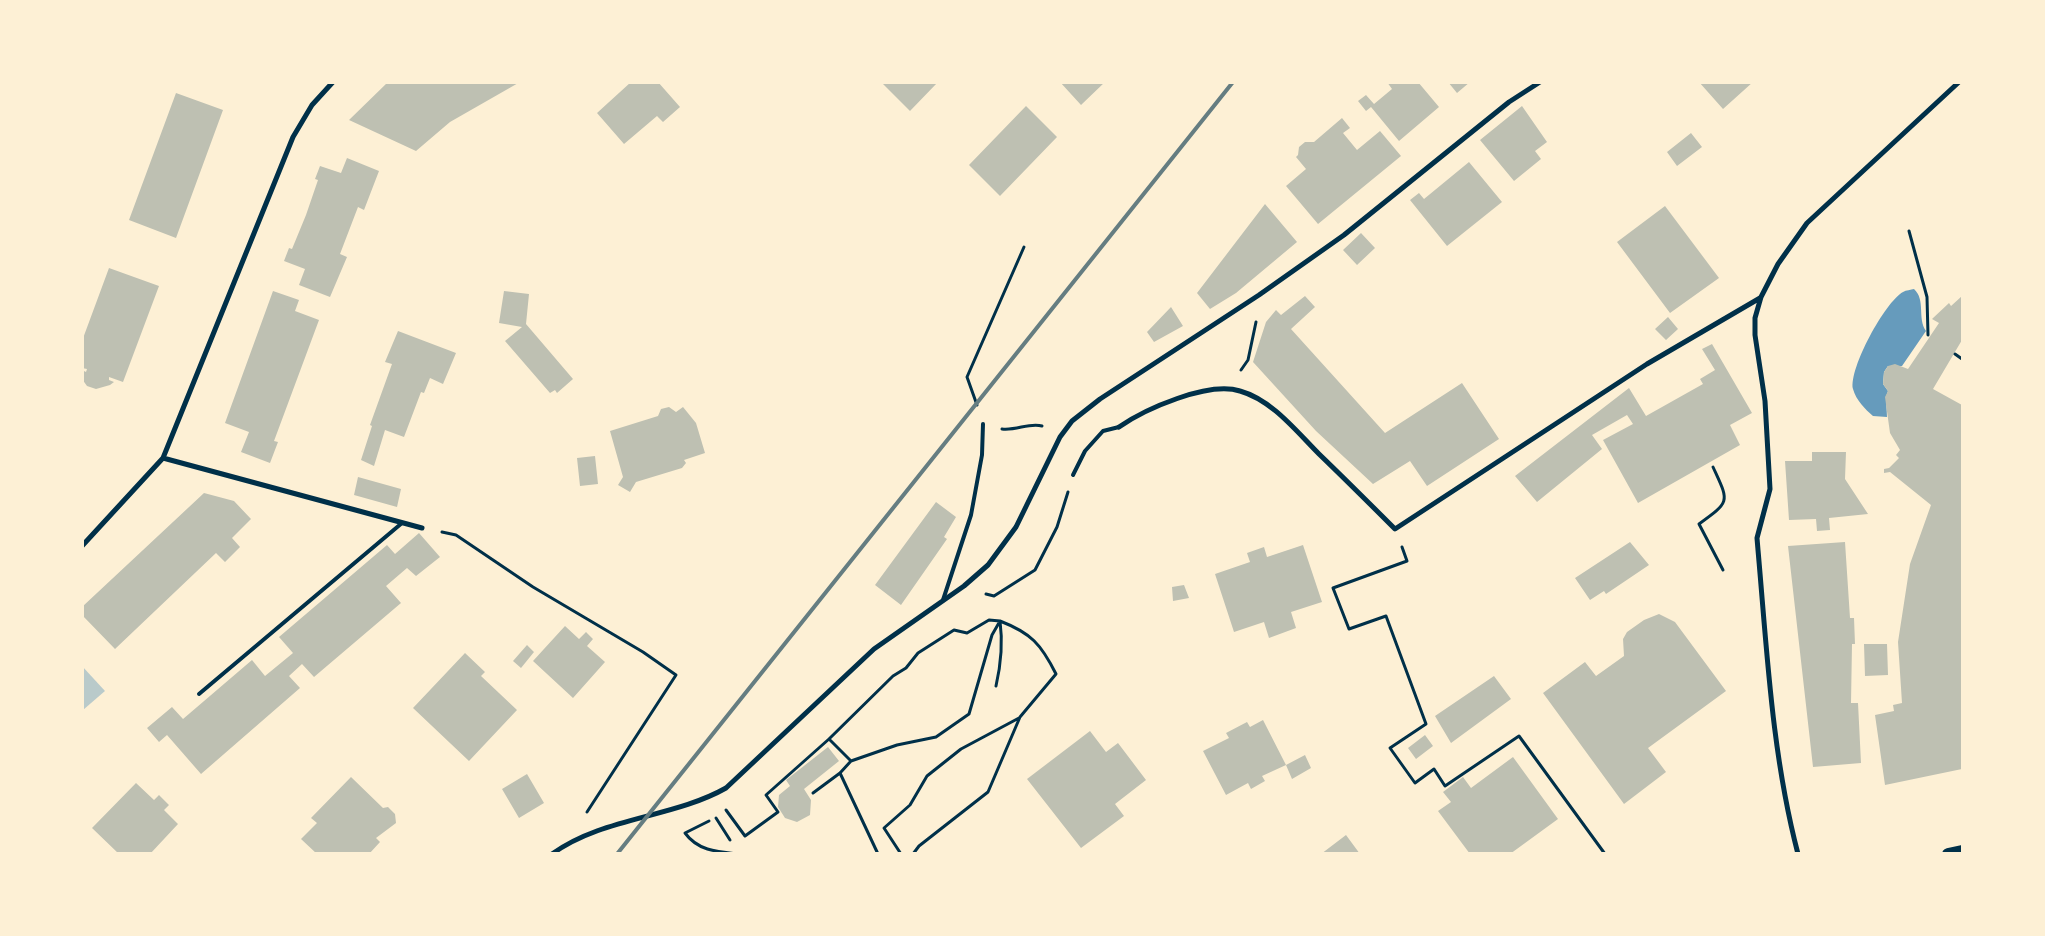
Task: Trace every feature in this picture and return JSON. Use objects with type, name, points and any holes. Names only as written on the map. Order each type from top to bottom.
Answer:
[{"type":"main road","points":[[1948,854],[1962,851]]},
{"type":"street","points":[[82,546],[163,458],[293,137],[312,105],[333,82]]},
{"type":"street","points":[[552,854],[566,844],[588,835],[703,798],[726,788],[874,649],[964,586],[988,565],[1005,544],[1026,508],[1060,437],[1072,421],[1085,410],[1259,295],[1336,240],[1508,102],[1540,82]]},
{"type":"street","points":[[1798,854],[1790,824],[1776,740],[1757,538],[1770,489],[1765,401],[1755,335],[1755,318],[1760,297],[1778,264],[1807,223],[1959,82]]},
{"type":"street","points":[[1118,427],[1155,406],[1188,396],[1228,389],[1249,394],[1271,407],[1396,529],[1648,364],[1760,297]]},
{"type":"street","points":[[163,458],[422,528]]},
{"type":"lane","points":[[943,600],[971,515],[982,455],[983,424]]},
{"type":"lane","points":[[1073,475],[1085,451],[1103,431],[1118,427]]},
{"type":"lane","points":[[199,694],[402,523]]},
{"type":"path","points":[[1909,231],[1926,297],[1928,335]]},
{"type":"path","points":[[1024,247],[967,377],[983,424],[1007,429],[1037,425],[1060,437]]},
{"type":"path","points":[[1228,389],[1248,360],[1257,318]]},
{"type":"path","points":[[1955,354],[1962,359]]},
{"type":"path","points":[[1712,467],[1725,494],[1725,500],[1720,509],[1699,524],[1723,570]]},
{"type":"path","points":[[982,592],[994,596],[1035,570],[1057,527],[1073,475]]},
{"type":"path","points":[[422,528],[456,535],[533,587],[643,652],[676,675],[607,780]]},
{"type":"path","points":[[1396,529],[1407,561],[1333,588],[1349,630],[1386,616],[1426,724],[1390,748],[1415,783],[1434,769],[1445,786],[1519,736],[1605,854]]},
{"type":"path","points":[[731,817],[745,836],[778,812],[766,795],[830,739],[893,676],[906,668],[918,653],[954,630],[967,633],[989,620],[1000,621],[1016,627],[1043,648],[1056,674],[1020,718],[988,792],[919,846],[913,854]]},
{"type":"path","points":[[996,686],[1001,664],[1002,636],[1000,621]]},
{"type":"path","points":[[813,793],[840,774],[851,761],[897,745],[936,737],[969,714],[992,635],[1000,621]]},
{"type":"path","points":[[900,854],[884,828],[910,806],[927,776],[961,749],[1020,718]]},
{"type":"path","points":[[830,739],[851,761]]},
{"type":"path","points":[[840,774],[878,854]]},
{"type":"path","points":[[716,818],[730,840]]},
{"type":"path","points":[[710,820],[685,833],[691,840],[703,848],[738,854]]},
{"type":"shaded area","points":[[82,666],[105,691],[83,710],[82,710]]},
{"type":"water","points":[[1914,289],[1920,298],[1923,326],[1926,331],[1902,366],[1888,366],[1884,372],[1883,384],[1888,391],[1886,397],[1887,417],[1873,416],[1854,393],[1853,379],[1857,366],[1870,336],[1887,308],[1903,292]]},
{"type":"building","points":[[388,82],[520,82],[450,122],[416,151],[349,120]]},
{"type":"building","points":[[631,82],[658,82],[680,107],[663,122],[657,116],[624,144],[597,113]]},
{"type":"building","points":[[881,82],[938,82],[910,111]]},
{"type":"building","points":[[1060,82],[1105,82],[1081,105]]},
{"type":"building","points":[[1387,82],[1418,82],[1439,107],[1399,141],[1371,107],[1366,111],[1358,101],[1366,95],[1374,104],[1392,89]]},
{"type":"building","points":[[1448,82],[1470,82],[1457,93]]},
{"type":"building","points":[[1699,82],[1753,82],[1723,109]]},
{"type":"building","points":[[176,93],[223,110],[176,238],[129,220]]},
{"type":"building","points":[[1026,106],[1057,137],[1000,196],[969,165]]},
{"type":"building","points":[[1522,106],[1547,142],[1535,151],[1541,159],[1514,181],[1480,140]]},
{"type":"building","points":[[1342,118],[1350,128],[1343,133],[1357,150],[1380,131],[1401,156],[1318,224],[1286,186],[1306,169],[1296,157],[1299,147],[1305,142],[1314,142]]},
{"type":"building","points":[[1691,133],[1702,147],[1677,166],[1667,152]]},
{"type":"building","points":[[347,158],[379,171],[364,210],[358,207],[340,254],[347,257],[330,297],[299,285],[305,269],[284,261],[289,248],[292,249],[306,215],[318,180],[315,179],[320,166],[341,173]]},
{"type":"building","points":[[1469,162],[1502,202],[1447,246],[1410,200],[1419,193],[1424,199]]},
{"type":"building","points":[[1265,204],[1297,242],[1236,293],[1210,309],[1197,293]]},
{"type":"building","points":[[1665,206],[1719,278],[1670,313],[1617,242]]},
{"type":"building","points":[[1361,233],[1375,248],[1357,265],[1343,250]]},
{"type":"building","points":[[109,268],[159,286],[123,382],[109,377],[109,380],[114,382],[96,389],[87,386],[82,379],[82,370],[86,372],[87,369],[82,368],[82,341]]},
{"type":"building","points":[[273,291],[299,300],[295,311],[319,320],[274,441],[278,442],[270,463],[241,452],[249,432],[225,423]]},
{"type":"building","points":[[504,291],[529,294],[526,324],[573,379],[557,393],[555,390],[550,393],[505,341],[522,327],[499,323]]},
{"type":"building","points":[[1305,296],[1315,307],[1291,329],[1385,433],[1462,383],[1499,439],[1427,486],[1410,461],[1373,484],[1316,431],[1253,362],[1266,322],[1276,310],[1281,315]]},
{"type":"building","points":[[1962,296],[1962,340],[1933,389],[1962,405],[1962,769],[1885,785],[1875,715],[1894,711],[1893,705],[1902,703],[1898,642],[1910,564],[1931,505],[1890,472],[1884,473],[1884,469],[1889,468],[1899,458],[1896,455],[1900,450],[1890,433],[1885,397],[1888,391],[1883,384],[1884,372],[1888,366],[1895,364],[1908,369],[1939,323],[1932,319],[1949,303],[1951,306]]},
{"type":"building","points":[[1171,307],[1183,326],[1154,342],[1147,332]]},
{"type":"building","points":[[1668,317],[1678,329],[1666,340],[1655,329]]},
{"type":"building","points":[[398,331],[456,353],[443,384],[430,378],[424,393],[421,392],[404,437],[385,430],[374,466],[361,460],[372,426],[370,425],[392,364],[385,362]]},
{"type":"building","points":[[1712,344],[1752,413],[1730,425],[1740,445],[1638,503],[1603,440],[1633,424],[1627,415],[1592,435],[1602,449],[1537,502],[1515,476],[1629,388],[1646,416],[1703,384],[1700,379],[1715,370],[1702,349]]},
{"type":"building","points":[[669,407],[676,412],[683,407],[696,423],[705,453],[684,460],[686,463],[682,468],[636,482],[630,492],[618,485],[623,477],[610,431],[658,416],[661,409]]},
{"type":"building","points":[[1812,452],[1846,452],[1845,479],[1868,514],[1829,518],[1830,530],[1817,531],[1816,519],[1789,520],[1785,461],[1812,461]]},
{"type":"building","points":[[595,456],[598,484],[580,486],[577,458]]},
{"type":"building","points":[[358,477],[401,489],[397,507],[354,495]]},
{"type":"building","points":[[204,493],[234,501],[251,519],[232,538],[240,547],[225,562],[216,553],[115,649],[82,615],[82,607]]},
{"type":"building","points":[[936,502],[956,517],[944,537],[947,539],[901,605],[875,585]]},
{"type":"building","points":[[419,533],[440,557],[416,576],[407,568],[386,586],[401,603],[314,677],[302,664],[289,676],[300,688],[201,774],[167,735],[159,742],[147,728],[172,707],[183,719],[252,660],[265,676],[293,653],[279,637],[387,545],[395,554]]},
{"type":"building","points":[[1630,542],[1649,565],[1606,594],[1604,591],[1590,600],[1575,578]]},
{"type":"building","points":[[1845,542],[1850,618],[1854,618],[1855,644],[1852,644],[1851,703],[1858,703],[1861,763],[1813,767],[1788,546]]},
{"type":"building","points":[[1303,545],[1322,602],[1291,612],[1296,628],[1269,638],[1264,622],[1234,632],[1215,574],[1250,562],[1247,553],[1264,547],[1267,557]]},
{"type":"building","points":[[1184,585],[1189,598],[1173,601],[1172,587]]},
{"type":"building","points":[[1659,614],[1675,622],[1726,691],[1648,748],[1666,772],[1624,804],[1543,693],[1585,662],[1596,676],[1624,656],[1623,639],[1627,632],[1644,620]]},
{"type":"building","points":[[565,626],[579,639],[586,632],[593,639],[587,646],[605,662],[573,698],[533,661]]},
{"type":"building","points":[[1864,644],[1887,644],[1888,675],[1865,676]]},
{"type":"building","points":[[527,645],[534,652],[521,668],[513,661]]},
{"type":"building","points":[[465,653],[485,672],[481,676],[517,710],[469,761],[413,708]]},
{"type":"building","points":[[1494,676],[1511,699],[1451,743],[1435,716]]},
{"type":"building","points":[[1263,720],[1286,765],[1262,776],[1265,781],[1251,789],[1248,783],[1226,795],[1203,751],[1229,738],[1226,733],[1247,722],[1250,727]]},
{"type":"building","points":[[1090,731],[1106,752],[1118,743],[1146,780],[1115,804],[1124,816],[1081,848],[1027,779]]},
{"type":"building","points":[[1425,735],[1433,746],[1416,759],[1408,748]]},
{"type":"building","points":[[828,747],[839,761],[804,789],[811,800],[810,815],[797,822],[785,818],[778,807],[779,795],[790,786],[786,780]]},
{"type":"building","points":[[1305,755],[1311,768],[1292,779],[1286,765]]},
{"type":"building","points":[[1513,757],[1558,819],[1510,854],[1470,854],[1438,811],[1451,802],[1443,792],[1463,777],[1471,788]]},
{"type":"building","points":[[527,774],[544,803],[519,818],[502,789]]},
{"type":"building","points":[[351,777],[383,808],[388,807],[395,814],[396,823],[376,838],[380,842],[369,854],[317,854],[301,839],[317,823],[311,818]]},
{"type":"building","points":[[136,783],[154,800],[159,795],[169,805],[164,810],[178,824],[150,854],[119,854],[92,828]]},
{"type":"building","points":[[1346,835],[1360,854],[1321,854]]},
{"type":"railway","points":[[617,854],[1233,82]]}]
